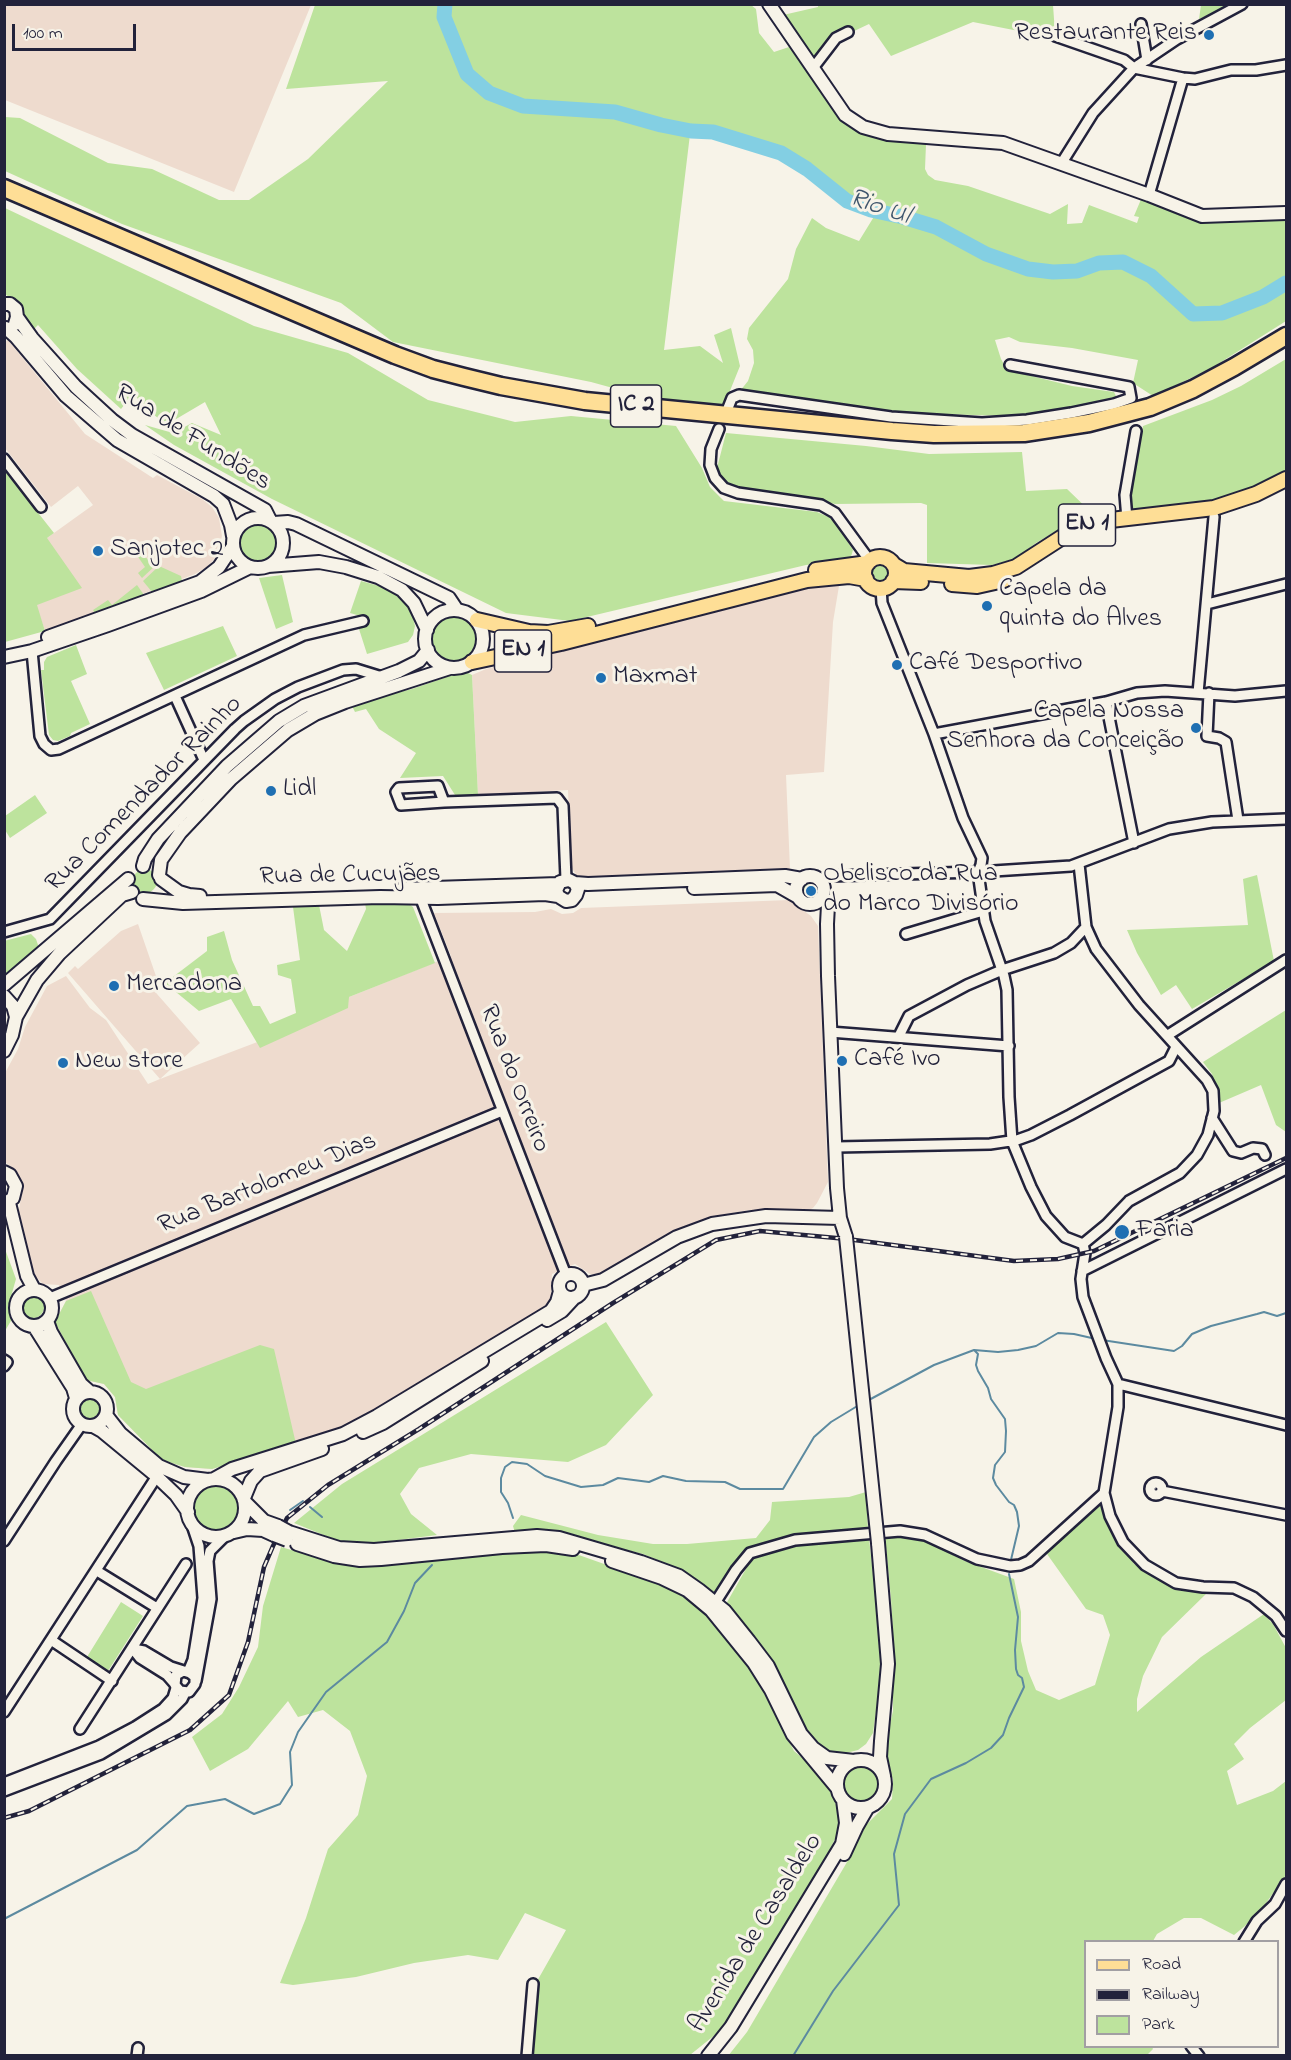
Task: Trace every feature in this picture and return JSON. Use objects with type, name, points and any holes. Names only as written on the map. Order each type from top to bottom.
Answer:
[{"type":"highway","name":"IC 2","points":[[4,188],[433,369],[501,386],[585,401],[892,432],[1024,434],[1089,423],[1150,406],[1203,383],[1287,336]]},
{"type":"highway","name":"IC 2","points":[[4,196],[393,360],[462,382],[585,407],[934,443],[1005,442],[1059,436],[1153,411],[1218,388],[1287,348]]},
{"type":"main road","name":"EN 1","points":[[477,620],[529,632],[564,631],[805,572],[869,562],[883,557],[904,571],[969,577],[993,574],[1016,567],[1064,536],[1086,525],[1102,521],[1214,508],[1286,482]]},
{"type":"main road","name":"EN 1","points":[[472,662],[807,580],[849,576],[866,579],[872,586],[887,585],[903,580],[970,586],[986,585],[1016,576],[1087,534],[1116,528],[1214,517],[1263,501],[1286,482]]},
{"type":"main road","points":[[866,579],[865,569],[869,562]]},
{"type":"main road","points":[[887,585],[896,574],[894,565]]},
{"type":"street","points":[[769,4],[845,115],[863,127],[888,134],[1003,143],[1202,216],[1287,213]]},
{"type":"street","points":[[1061,164],[1093,113],[1134,68],[1177,39],[1242,4]]},
{"type":"street","points":[[1141,24],[1147,60]]},
{"type":"street","points":[[813,68],[836,38],[848,32]]},
{"type":"street","points":[[1055,36],[1124,60],[1134,68],[1183,78],[1203,78],[1231,70],[1256,70],[1287,65]]},
{"type":"street","points":[[1149,195],[1183,78]]},
{"type":"street","name":"Rua de Fundões","points":[[5,303],[13,307],[17,317],[32,338],[62,373],[112,420],[132,435],[266,510],[272,521]]},
{"type":"street","name":"Rua de Fundões","points":[[17,317],[15,324],[5,328],[16,337],[66,396],[117,440],[214,496],[222,504],[231,525],[233,541]]},
{"type":"street","points":[[728,408],[732,398],[739,395],[891,417],[982,423],[1027,420],[1071,413],[1114,405],[1131,398],[1129,387],[1085,381],[1010,365]]},
{"type":"street","points":[[719,429],[711,449],[710,465],[715,478],[724,488],[738,493],[820,505],[835,513],[869,562]]},
{"type":"street","points":[[1127,519],[1125,495],[1136,431]]},
{"type":"street","points":[[5,460],[41,507]]},
{"type":"street","points":[[4,649],[30,643],[200,582],[219,567],[242,523],[248,519],[263,517],[272,521],[296,524],[449,598],[457,610]]},
{"type":"street","points":[[1198,693],[1214,517]]},
{"type":"street","points":[[268,566],[280,555],[283,548],[281,532],[272,521]]},
{"type":"street","points":[[233,541],[238,559],[250,567],[319,562],[346,567],[378,577],[402,590],[414,603],[427,630]]},
{"type":"street","points":[[4,657],[32,651],[201,591],[250,567]]},
{"type":"street","points":[[1207,604],[1287,584]]},
{"type":"street","points":[[887,585],[882,603],[934,734],[963,818],[981,858],[978,872],[983,911],[1007,990],[1012,1141],[1046,1216],[1065,1237],[1083,1244]]},
{"type":"street","points":[[4,1051],[12,1035],[16,1017],[37,980],[58,954],[122,895],[150,898],[156,894],[160,887],[161,860],[180,833],[231,779],[288,730],[315,714],[345,702],[450,668],[464,667],[472,662],[482,647],[482,628],[477,620],[466,612],[457,610],[438,615],[431,621],[427,630],[426,644],[433,659],[450,668]]},
{"type":"street","points":[[32,651],[40,736],[51,750],[59,749],[304,635],[363,621]]},
{"type":"street","points":[[4,985],[128,879],[135,869],[143,866],[158,839],[227,766],[279,721],[304,706],[419,661],[428,650]]},
{"type":"street","name":"Rua Comendador Rainho","points":[[4,932],[33,926],[50,919],[204,760],[244,721],[275,699],[298,687],[343,670],[356,669],[382,677]]},
{"type":"street","points":[[327,676],[333,694]]},
{"type":"street","points":[[934,734],[1106,702],[1137,693],[1209,693],[1236,696],[1287,691]]},
{"type":"street","points":[[1209,693],[1207,736],[1226,742],[1238,820]]},
{"type":"street","points":[[175,696],[204,760]]},
{"type":"street","points":[[1106,702],[1134,843]]},
{"type":"street","points":[[444,802],[438,786],[399,788],[396,792],[401,805],[557,798],[563,806],[567,888]]},
{"type":"street","points":[[820,880],[829,876],[978,872],[1071,866],[1169,829],[1238,820],[1287,819]]},
{"type":"street","points":[[1078,864],[1086,927],[1096,949],[1139,1005],[1207,1080],[1213,1092],[1214,1111],[1208,1135],[1197,1155],[1180,1173],[1129,1201],[1106,1225],[1083,1244]]},
{"type":"street","name":"Rua de Cucujães","points":[[143,866],[153,868],[160,877],[179,892],[195,896],[419,893]]},
{"type":"street","name":"Rua de Cucujães","points":[[137,895],[183,903],[567,888],[588,884],[785,876],[802,879]]},
{"type":"street","points":[[809,904],[818,902],[823,895],[824,887],[820,880],[812,876],[802,879],[796,889],[798,897],[820,912],[827,924]]},
{"type":"street","points":[[128,879],[137,895]]},
{"type":"street","name":"Rua de Cucujães","points":[[567,888],[588,892],[777,885],[798,897]]},
{"type":"street","name":"Rua do Orreiro","points":[[419,893],[566,1275]]},
{"type":"street","points":[[244,1500],[264,1521],[282,1533],[334,1556],[360,1560],[381,1559],[546,1545],[577,1549],[662,1578],[687,1590],[711,1610],[729,1630],[760,1672],[793,1735],[837,1788],[843,1800],[855,1808],[868,1808],[879,1800],[885,1789],[880,1756],[888,1664],[878,1543],[846,1237],[840,1218],[837,1188],[830,1032],[828,905],[823,895]]},
{"type":"street","points":[[906,934],[983,911]]},
{"type":"street","points":[[899,1036],[909,1016],[967,985],[1002,970],[1054,953],[1071,942],[1086,927]]},
{"type":"street","points":[[1168,1035],[1287,960]]},
{"type":"street","points":[[4,996],[13,1005],[16,1017]]},
{"type":"street","points":[[830,1032],[1009,1046]]},
{"type":"street","points":[[836,1147],[990,1144],[1012,1141],[1040,1130],[1169,1061],[1176,1047]]},
{"type":"street","name":"Rua Bartolomeu Dias","points":[[50,1298],[502,1111]]},
{"type":"street","points":[[1212,1118],[1233,1150],[1241,1153],[1253,1148],[1262,1149],[1265,1155]]},
{"type":"street","points":[[1082,1271],[1287,1169]]},
{"type":"street","points":[[4,1172],[10,1175],[16,1186],[16,1192],[7,1204],[27,1276],[34,1289]]},
{"type":"street","points":[[824,1217],[837,1188]]},
{"type":"street","points":[[582,1285],[603,1280],[677,1237],[712,1224],[766,1216],[840,1218]]},
{"type":"street","points":[[4,1221],[21,1279],[15,1307],[18,1317],[25,1324],[34,1326],[47,1321],[52,1312],[50,1298],[43,1292],[28,1290],[18,1297]]},
{"type":"street","points":[[1083,1244],[1085,1250],[1081,1285],[1083,1297],[1118,1384],[1118,1407],[1104,1492],[1110,1516],[1122,1542],[1145,1565],[1176,1583],[1234,1588],[1253,1597],[1276,1616],[1287,1631]]},
{"type":"street","points":[[4,1783],[99,1746],[163,1709],[173,1698],[176,1675],[185,1671],[193,1660],[203,1598],[199,1546],[189,1517],[190,1496],[200,1484],[232,1469],[342,1434],[377,1416],[551,1311],[557,1302],[560,1291],[559,1283],[566,1275],[577,1276],[582,1285],[581,1292],[562,1311],[383,1423],[345,1440],[260,1471],[251,1481],[244,1500]]},
{"type":"street","points":[[560,1291],[568,1298],[575,1297]]},
{"type":"street","points":[[47,1321],[81,1384],[90,1392]]},
{"type":"street","points":[[34,1326],[73,1388],[76,1398],[73,1413],[78,1421],[102,1431],[157,1476],[176,1495],[196,1528],[209,1537],[247,1529],[263,1530],[339,1548],[374,1550],[537,1536],[559,1538],[641,1562],[679,1576],[725,1611],[768,1666],[801,1734],[813,1748],[826,1758],[876,1765],[884,1776]]},
{"type":"street","points":[[4,1360],[7,1362],[4,1366]]},
{"type":"street","points":[[1118,1384],[1287,1425]]},
{"type":"street","points":[[4,1791],[100,1754],[166,1715],[185,1693],[192,1690],[196,1681],[211,1599],[208,1561],[210,1551],[243,1521],[246,1508],[239,1490],[232,1484],[223,1480],[184,1477],[159,1466],[120,1433],[106,1415],[105,1401],[99,1394],[85,1392],[76,1398]]},
{"type":"street","points":[[4,1541],[56,1461],[88,1425],[103,1420],[106,1415]]},
{"type":"street","points":[[4,1712],[157,1476]]},
{"type":"street","points":[[1162,1491],[1287,1515]]},
{"type":"street","points":[[715,1603],[736,1570],[750,1554],[795,1540],[900,1531],[926,1535],[977,1559],[1010,1566],[1020,1565],[1029,1561],[1104,1492]]},
{"type":"street","points":[[80,1729],[186,1564]]},
{"type":"street","points":[[97,1571],[157,1608]]},
{"type":"street","points":[[51,1640],[112,1681]]},
{"type":"street","points":[[132,1649],[144,1651],[171,1667],[192,1674],[196,1681]]},
{"type":"street","points":[[132,1649],[140,1658],[167,1675],[185,1693]]},
{"type":"street","points":[[837,1788],[837,1781],[843,1768],[859,1761],[881,1741]]},
{"type":"street","name":"Avenida de Casaldelo","points":[[708,2055],[731,2027],[842,1844],[846,1823],[843,1800]]},
{"type":"street","name":"Avenida de Casaldelo","points":[[717,2055],[738,2030],[847,1849],[868,1808]]},
{"type":"street","points":[[1245,1940],[1257,1921],[1275,1904],[1287,1884]]},
{"type":"street","points":[[527,2055],[533,1984]]},
{"type":"shaded area","points":[[5,4],[311,5],[234,192],[5,100]]},
{"type":"shaded area","points":[[8,340],[85,434],[153,478],[157,475],[202,499],[212,507],[219,518],[222,536],[217,556],[207,567],[195,574],[45,631],[36,605],[47,538],[93,505],[78,486],[51,507],[5,448],[4,343]]},
{"type":"shaded area","points":[[839,586],[833,622],[824,772],[786,775],[790,869],[594,878],[577,876],[571,867],[568,790],[478,795],[472,675],[486,669],[801,588]]},
{"type":"shaded area","points":[[789,900],[811,916],[818,926],[828,1182],[817,1203],[807,1211],[749,1210],[710,1217],[671,1233],[600,1275],[590,1274],[575,1264],[552,1274],[551,1297],[547,1306],[374,1415],[335,1432],[212,1469],[185,1467],[162,1460],[118,1415],[115,1397],[104,1384],[86,1380],[55,1322],[66,1301],[59,1285],[43,1284],[32,1273],[18,1217],[22,1191],[17,1172],[5,1162],[5,1073],[18,1049],[25,1027],[47,986],[66,976],[90,1008],[106,1020],[148,1084],[260,1041],[349,997],[451,956],[434,913],[535,912],[551,909],[562,914],[573,913],[581,908]]},
{"type":"shaded area","name":"Mercadona","points":[[138,924],[157,979],[150,986],[200,1043],[160,1079],[68,973],[75,966],[78,969],[121,931]]},
{"type":"green space","points":[[818,4],[1053,5],[1055,33],[1051,32],[1049,37],[973,22],[891,56],[869,24],[850,33],[840,32],[813,57],[783,15],[818,7]]},
{"type":"green space","points":[[315,5],[751,5],[756,9],[759,33],[774,52],[789,47],[839,117],[855,128],[879,138],[926,144],[925,169],[928,175],[935,180],[968,186],[1050,214],[1068,204],[1067,224],[1082,223],[1089,205],[1137,223],[1139,217],[1134,216],[1142,197],[1190,218],[1286,218],[1286,280],[1251,300],[1228,308],[1196,311],[1154,275],[1124,260],[1094,262],[1075,269],[1032,268],[1007,260],[924,219],[871,207],[848,199],[813,169],[787,153],[749,139],[691,126],[664,350],[700,346],[723,363],[714,335],[731,328],[740,366],[723,408],[653,399],[591,382],[393,342],[341,303],[122,224],[5,171],[5,117],[20,118],[108,163],[152,169],[219,200],[249,200],[308,159],[388,81],[286,89]]},
{"type":"green space","points":[[1201,5],[1232,5],[1199,19]]},
{"type":"green space","points":[[5,208],[254,326],[348,353],[428,400],[515,422],[571,416],[676,426],[702,468],[710,487],[724,501],[817,512],[833,519],[853,550],[850,560],[806,565],[570,621],[506,613],[272,499],[174,445],[145,425],[173,433],[192,423],[221,435],[205,402],[166,425],[133,394],[121,409],[77,369],[38,325],[32,331],[20,305],[5,294]]},
{"type":"green space","points":[[875,215],[935,231],[971,250],[1023,272],[1056,276],[1076,275],[1100,267],[1127,268],[1151,282],[1191,317],[1223,317],[1286,286],[1286,321],[1210,369],[1153,396],[1133,383],[1138,360],[1072,348],[1020,342],[1009,337],[995,340],[1007,370],[1072,386],[1114,392],[1117,398],[1081,407],[1009,416],[903,413],[740,391],[748,381],[754,363],[753,350],[747,339],[749,328],[788,279],[796,249],[812,218],[826,228],[859,241]]},
{"type":"green space","points":[[1286,359],[1286,472],[1241,494],[1200,505],[1132,513],[1128,505],[1143,426],[1212,400],[1241,386]]},
{"type":"green space","points":[[726,433],[929,454],[1022,452],[1026,491],[1067,489],[1094,515],[1061,528],[1015,559],[992,565],[927,563],[927,505],[921,503],[835,504],[738,490],[723,482],[717,468]]},
{"type":"green space","points":[[5,471],[54,533],[47,538],[82,588],[37,605],[45,631],[5,642]]},
{"type":"green space","points":[[258,522],[273,528],[279,543],[273,558],[258,564],[243,558],[237,543],[243,528]]},
{"type":"green space","points":[[135,550],[156,565],[142,578],[138,573],[145,567]]},
{"type":"green space","points":[[876,564],[884,564],[889,569],[887,580],[876,582],[871,577],[871,569]]},
{"type":"green space","points":[[159,566],[181,576],[182,581],[152,592],[143,581]]},
{"type":"green space","points":[[282,575],[293,622],[276,629],[259,578]]},
{"type":"green space","points":[[361,581],[390,589],[411,610],[415,626],[408,642],[367,654],[359,629],[368,625],[364,617],[350,613]]},
{"type":"green space","points":[[137,585],[144,595],[95,614],[93,610],[108,600],[112,605]]},
{"type":"green space","points":[[449,615],[459,615],[474,625],[478,639],[477,648],[468,659],[459,663],[449,663],[434,653],[430,644],[430,634],[440,619]]},
{"type":"green space","points":[[223,626],[237,656],[164,690],[146,653]]},
{"type":"green space","points":[[76,645],[87,674],[71,681],[90,724],[71,733],[70,736],[58,741],[53,740],[49,735],[41,670],[44,670],[47,657]]},
{"type":"green space","points":[[464,671],[472,675],[478,795],[455,795],[443,776],[400,778],[416,753],[379,729],[366,709],[355,712],[351,704],[412,689]]},
{"type":"green space","points":[[35,795],[47,813],[10,838],[5,830],[5,816]]},
{"type":"green space","points":[[140,869],[150,869],[157,876],[157,886],[150,893],[140,893],[133,886],[133,876]]},
{"type":"green space","points":[[1257,875],[1274,961],[1192,1009],[1176,985],[1161,995],[1127,930],[1248,925],[1243,879]]},
{"type":"green space","points":[[811,880],[817,883],[820,889],[817,895],[811,898],[805,895],[802,889],[805,883]]},
{"type":"green space","points":[[365,903],[408,903],[413,907],[435,963],[349,997],[348,1008],[260,1048],[231,999],[199,1011],[165,983],[207,951],[207,937],[224,931],[232,960],[253,1006],[260,1006],[270,1024],[296,1013],[291,979],[278,975],[277,965],[300,960],[293,907],[319,905],[324,930],[347,951],[366,909]]},
{"type":"green space","points":[[31,934],[36,939],[39,948],[33,956],[5,975],[4,941]]},
{"type":"green space","points":[[1286,1010],[1286,1132],[1276,1125],[1261,1085],[1219,1103],[1212,1074],[1203,1062]]},
{"type":"green space","points":[[5,1249],[16,1279],[8,1307],[12,1319],[5,1331]]},
{"type":"green space","points":[[91,1291],[131,1382],[146,1389],[260,1345],[274,1349],[296,1444],[212,1469],[185,1467],[162,1460],[118,1415],[115,1397],[104,1384],[86,1380],[55,1322],[66,1301]]},
{"type":"green space","points":[[33,1296],[41,1299],[44,1307],[41,1315],[33,1318],[25,1315],[22,1307],[25,1299]]},
{"type":"green space","points":[[606,1322],[653,1395],[606,1445],[568,1462],[471,1454],[419,1468],[400,1494],[411,1514],[437,1535],[375,1543],[341,1542],[294,1523],[342,1484]]},
{"type":"green space","points":[[90,1398],[98,1401],[101,1409],[98,1417],[90,1420],[82,1417],[79,1409],[82,1401]]},
{"type":"green space","points":[[217,1486],[234,1493],[241,1510],[234,1527],[217,1534],[200,1527],[193,1510],[200,1493]]},
{"type":"green space","points":[[866,1492],[868,1530],[764,1544],[716,1596],[686,1572],[643,1554],[545,1530],[515,1533],[513,1526],[521,1515],[598,1535],[653,1544],[687,1544],[756,1538],[770,1520],[772,1502],[849,1497]]},
{"type":"green space","points":[[1099,1501],[1111,1528],[1134,1564],[1183,1590],[1207,1593],[1162,1637],[1143,1676],[1137,1699],[1137,1712],[1201,1657],[1264,1614],[1273,1624],[1286,1648],[1286,1700],[1250,1728],[1234,1744],[1244,1759],[1227,1771],[1237,1805],[1273,1791],[1286,1781],[1286,1875],[1264,1906],[1234,1935],[1201,1918],[1184,1918],[1157,1934],[1154,1940],[1084,1940],[1084,2048],[1152,2048],[1147,2055],[728,2056],[747,2032],[850,1857],[866,1825],[892,1799],[893,1780],[887,1750],[893,1711],[893,1633],[885,1537],[909,1536],[965,1561],[1014,1579],[1021,1612],[1021,1641],[1028,1671],[1036,1690],[1059,1700],[1095,1685],[1110,1635],[1103,1615],[1086,1609],[1047,1554]]},
{"type":"green space","points":[[869,1538],[880,1638],[880,1683],[873,1733],[866,1744],[858,1750],[842,1754],[827,1752],[808,1734],[772,1662],[726,1604],[751,1560],[764,1552],[797,1544]]},
{"type":"green space","points":[[281,1547],[316,1557],[360,1565],[539,1549],[576,1554],[683,1592],[707,1615],[752,1668],[794,1751],[819,1772],[832,1790],[839,1816],[838,1833],[827,1855],[726,2026],[690,2055],[532,2055],[536,1983],[566,1930],[525,1913],[498,1960],[468,1955],[414,1963],[356,1977],[293,1985],[280,1983],[306,1918],[328,1849],[358,1815],[367,1776],[350,1731],[323,1710],[298,1717],[288,1701],[248,1749],[210,1771],[192,1737],[222,1714],[239,1687],[258,1647],[263,1606]]},
{"type":"green space","points":[[121,1602],[143,1616],[108,1671],[87,1657]]},
{"type":"green space","points":[[861,1765],[875,1771],[881,1785],[875,1799],[861,1805],[847,1799],[841,1785],[847,1771]]},
{"type":"waterway","name":"Rio Ul","points":[[445,4],[444,17],[467,74],[489,93],[523,106],[615,112],[661,125],[691,131],[713,132],[781,153],[807,169],[847,201],[871,210],[936,227],[986,254],[1028,269],[1053,272],[1077,271],[1099,263],[1123,262],[1151,276],[1193,314],[1222,313],[1263,297],[1286,283]]},
{"type":"waterway","points":[[1102,1340],[1174,1351],[1182,1346],[1192,1334],[1211,1326],[1264,1312],[1277,1316],[1286,1313]]},
{"type":"waterway","points":[[867,1401],[934,1365],[974,1350],[998,1352],[1018,1350],[1036,1346],[1058,1333],[1096,1339]]},
{"type":"waterway","points":[[974,1350],[978,1354],[976,1365],[978,1371],[988,1388],[991,1399],[1005,1419],[1005,1452],[995,1465],[993,1478],[1017,1512],[1019,1526],[1010,1564]]},
{"type":"waterway","points":[[513,1518],[501,1492],[501,1478],[505,1467],[512,1462],[527,1464],[545,1476],[581,1487],[603,1485],[618,1478],[649,1482],[663,1476],[686,1481],[725,1482],[740,1489],[783,1489],[814,1437],[831,1422],[859,1405]]},
{"type":"waterway","points":[[290,1510],[303,1501]]},
{"type":"waterway","points":[[310,1507],[322,1517]]},
{"type":"waterway","points":[[4,1919],[137,1850],[187,1806],[225,1799],[254,1814],[280,1804],[292,1785],[290,1752],[298,1732],[326,1692],[387,1642],[404,1611],[415,1583],[432,1565]]},
{"type":"waterway","points":[[793,2056],[833,1991],[899,1905],[894,1854],[905,1814],[931,1779],[966,1763],[991,1748],[1003,1735],[1024,1687],[1022,1678],[1016,1669],[1018,1617],[1009,1574]]},
{"type":"railway","points":[[4,1818],[29,1811],[190,1730],[229,1695],[248,1642],[264,1567],[287,1518],[328,1485],[716,1240],[760,1231],[847,1239],[1014,1261],[1058,1259],[1094,1251],[1286,1158]]},
{"type":"place","name":"Restaurante Reis","points":[[1209,35]]},
{"type":"place","name":"Sanjotec 2","points":[[98,551]]},
{"type":"place","name":"Capela da quinta do Alves","points":[[987,606]]},
{"type":"place","name":"Café Desportivo","points":[[897,665]]},
{"type":"place","name":"Maxmat","points":[[601,678]]},
{"type":"place","name":"Capela Nossa Senhora da Conceição","points":[[1196,728]]},
{"type":"place","name":"Lidl","points":[[271,791]]},
{"type":"place","name":"Obelisco da Rua do Marco Divisório","points":[[811,891]]},
{"type":"place","name":"Mercadona","points":[[114,986]]},
{"type":"place","name":"Café Ivo","points":[[842,1061]]},
{"type":"place","name":"New store","points":[[63,1063]]},
{"type":"place","name":"Faria","points":[[1122,1232]]}]
